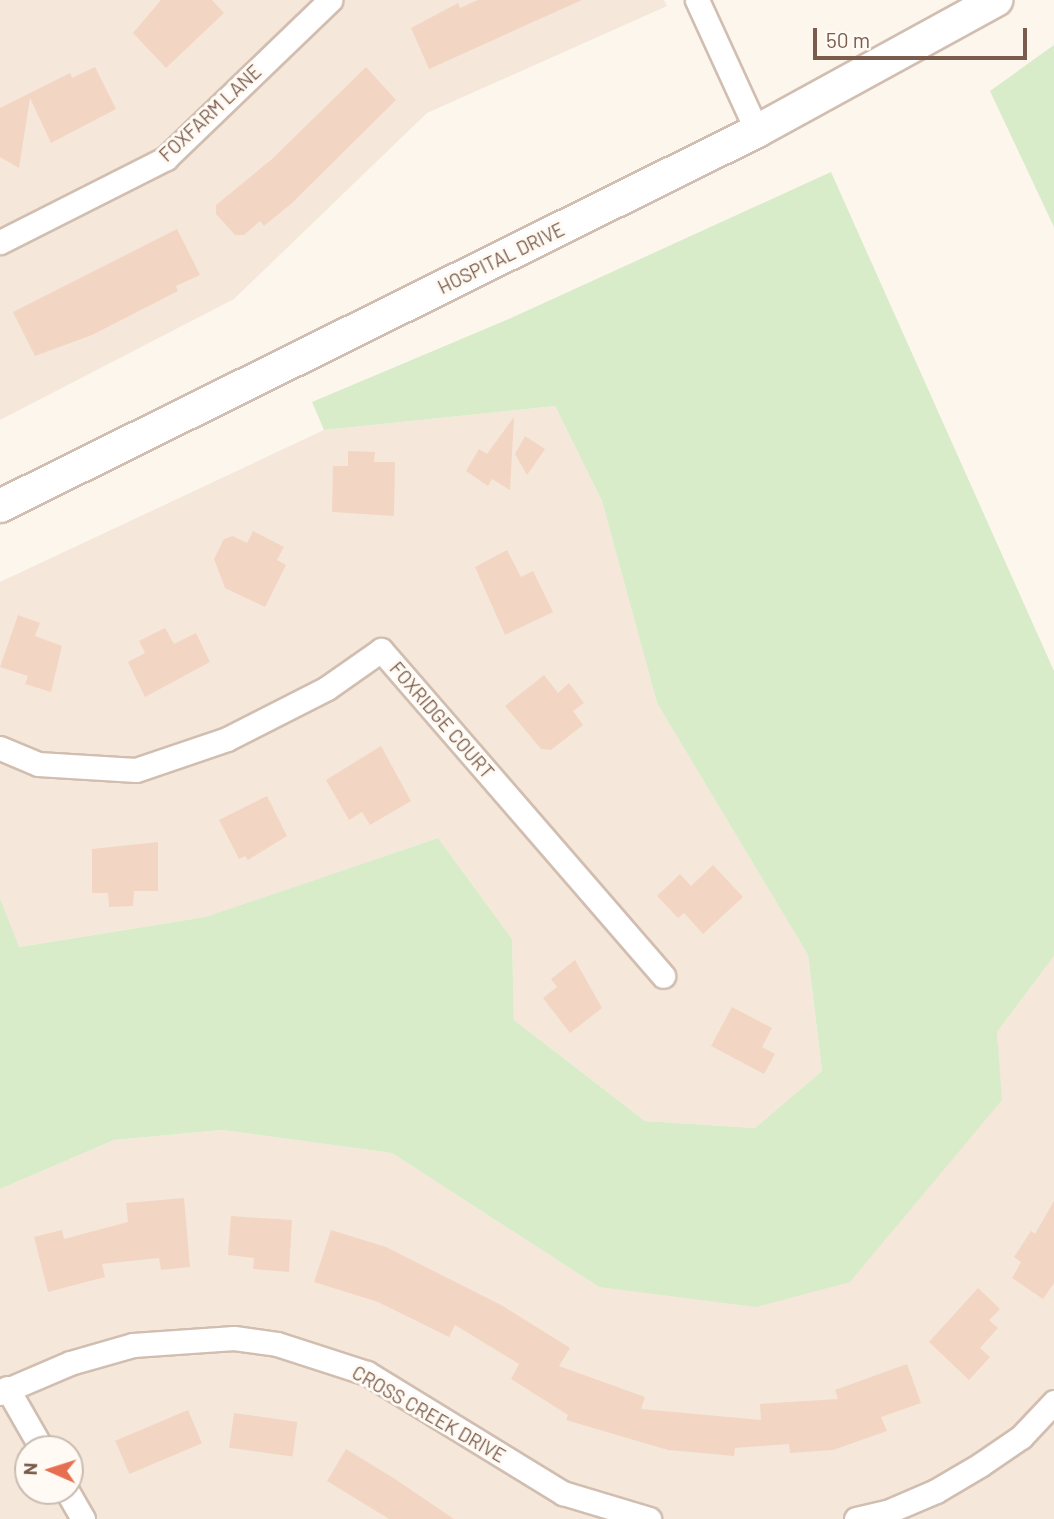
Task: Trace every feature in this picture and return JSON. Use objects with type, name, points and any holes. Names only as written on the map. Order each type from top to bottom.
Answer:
[{"type":"street","name":"FOXFARM LANE","points":[[0,242],[166,158],[330,0]]},
{"type":"street","points":[[697,0],[757,131]]},
{"type":"street","name":"HOSPITAL DRIVE","points":[[0,506],[757,131],[996,0]]},
{"type":"street","name":"FOXRIDGE COURT","points":[[0,748],[38,764],[136,769],[227,739],[327,688],[381,650],[663,976]]},
{"type":"street","name":"CROSS CREEK DRIVE","points":[[3,1391],[70,1363],[133,1345],[234,1338],[276,1344],[367,1373],[563,1493],[649,1519]]},
{"type":"street","points":[[3,1391],[33,1435]]},
{"type":"street","points":[[856,1519],[888,1515],[979,1465],[1021,1437],[1054,1402]]},
{"type":"shaded area","points":[[0,0],[664,0],[667,6],[427,113],[234,299],[0,420]]},
{"type":"shaded area","points":[[555,406],[602,501],[657,703],[808,955],[822,1071],[755,1128],[645,1121],[514,1020],[512,939],[438,838],[205,917],[18,947],[0,898],[0,582],[324,430]]},
{"type":"shaded area","points":[[1054,956],[1054,1519],[0,1519],[0,1189],[114,1140],[222,1130],[392,1153],[599,1287],[1001,1100],[997,1032]]},
{"type":"green space","points":[[1054,45],[1054,227],[990,91]]},
{"type":"green space","points":[[831,172],[1054,671],[1054,956],[997,1032],[1002,1100],[850,1282],[756,1307],[599,1287],[392,1153],[222,1130],[114,1140],[0,1189],[0,898],[19,947],[205,917],[438,838],[512,939],[514,1020],[645,1121],[755,1128],[822,1071],[808,955],[657,703],[602,501],[555,406],[324,430],[312,402],[511,318]]},
{"type":"building","points":[[161,0],[212,0],[224,13],[166,68],[133,33]]},
{"type":"building","points":[[478,0],[582,0],[429,69],[411,28],[458,3],[460,8]]},
{"type":"building","points":[[95,67],[116,109],[51,143],[30,98],[19,168],[0,157],[0,108],[70,73],[72,78]]},
{"type":"building","points":[[366,67],[396,100],[292,203],[264,226],[260,221],[244,235],[235,235],[216,214],[216,205],[272,159]]},
{"type":"building","points":[[177,229],[200,275],[176,286],[178,291],[92,335],[35,356],[13,312]]},
{"type":"building","points":[[514,417],[510,490],[492,479],[488,486],[466,471],[479,449],[487,454]]},
{"type":"building","points":[[525,436],[545,449],[527,475],[515,454]]},
{"type":"building","points":[[348,451],[375,452],[374,462],[395,462],[394,516],[332,512],[333,466],[348,466]]},
{"type":"building","points":[[253,531],[284,547],[277,560],[286,565],[265,607],[225,588],[214,559],[224,539],[233,536],[247,543]]},
{"type":"building","points":[[507,550],[521,577],[533,571],[553,612],[505,635],[475,567]]},
{"type":"building","points":[[18,615],[40,623],[35,636],[62,646],[51,692],[25,684],[28,676],[0,667]]},
{"type":"building","points":[[165,628],[174,644],[196,633],[210,662],[145,697],[128,662],[145,653],[139,641]]},
{"type":"building","points":[[544,675],[558,693],[569,683],[584,703],[573,711],[583,725],[551,750],[541,749],[505,706]]},
{"type":"building","points":[[381,746],[411,801],[370,825],[362,812],[349,820],[326,780]]},
{"type":"building","points":[[267,796],[287,836],[248,860],[245,856],[239,859],[219,820]]},
{"type":"building","points":[[158,842],[158,891],[134,891],[133,906],[109,907],[108,893],[92,893],[92,849]]},
{"type":"building","points":[[713,865],[743,897],[703,934],[684,913],[678,918],[657,896],[680,874],[691,886]]},
{"type":"building","points":[[575,960],[602,1008],[570,1033],[543,998],[557,987],[551,979]]},
{"type":"building","points":[[732,1007],[772,1028],[762,1047],[775,1054],[764,1074],[711,1046]]},
{"type":"building","points":[[184,1198],[190,1267],[161,1270],[159,1258],[102,1264],[105,1277],[48,1292],[34,1237],[62,1230],[64,1239],[128,1222],[126,1203]]},
{"type":"building","points":[[1054,1201],[1054,1283],[1043,1299],[1012,1278],[1021,1262],[1014,1257],[1031,1231],[1035,1234]]},
{"type":"building","points":[[231,1216],[292,1220],[289,1272],[253,1269],[254,1258],[228,1255]]},
{"type":"building","points":[[331,1230],[386,1247],[503,1306],[570,1348],[559,1366],[645,1397],[641,1409],[761,1420],[760,1404],[838,1399],[835,1390],[907,1364],[921,1403],[881,1417],[887,1431],[833,1450],[790,1453],[789,1444],[735,1448],[734,1456],[668,1450],[566,1420],[568,1415],[511,1379],[519,1364],[455,1325],[449,1337],[378,1302],[314,1282]]},
{"type":"building","points":[[978,1288],[1000,1309],[989,1320],[998,1328],[980,1348],[990,1357],[969,1380],[929,1342]]},
{"type":"building","points":[[188,1410],[202,1443],[129,1474],[115,1441]]},
{"type":"building","points":[[234,1413],[297,1422],[293,1457],[229,1448]]},
{"type":"building","points":[[346,1449],[454,1519],[389,1519],[327,1481]]}]
